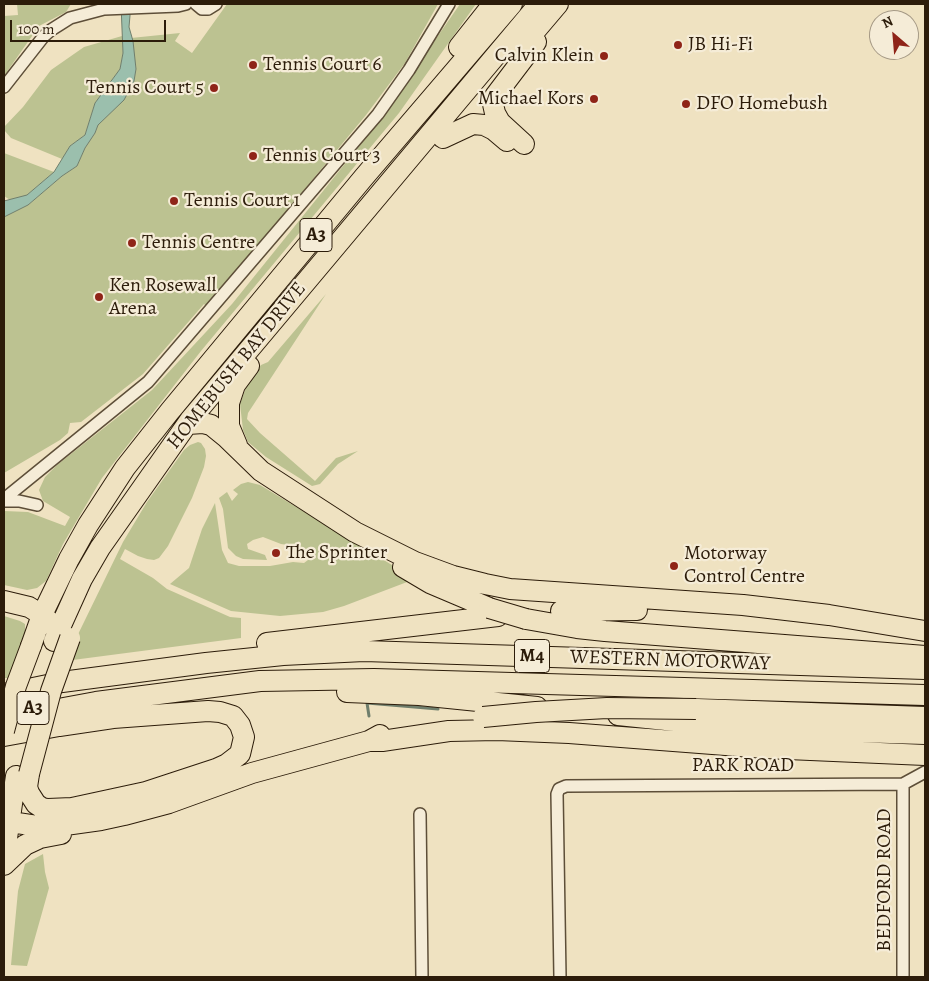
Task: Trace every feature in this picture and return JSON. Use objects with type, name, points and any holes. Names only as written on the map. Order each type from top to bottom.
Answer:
[{"type":"highway","points":[[406,128],[419,99],[493,4]]},
{"type":"highway","name":"HOMEBUSH BAY DRIVE","points":[[4,731],[16,686],[42,615],[69,559],[125,468],[170,411],[406,128],[512,4]]},
{"type":"highway","name":"HOMEBUSH BAY DRIVE","points":[[23,775],[32,710],[62,640],[82,579],[100,548],[188,424],[539,4]]},
{"type":"highway","points":[[444,138],[474,124],[484,125],[520,146],[495,113],[493,104],[495,96],[540,38],[558,4]]},
{"type":"highway","points":[[365,213],[432,151],[558,4]]},
{"type":"highway","points":[[241,451],[230,432],[228,417],[229,403],[235,385],[332,252]]},
{"type":"highway","points":[[170,411],[188,424],[203,423],[211,425],[272,478],[355,532],[372,547],[435,576],[494,612],[577,628],[605,631],[925,656]]},
{"type":"highway","points":[[435,576],[510,588],[744,605],[829,615],[925,631]]},
{"type":"highway","points":[[4,601],[30,607],[42,615],[49,621],[62,640]]},
{"type":"highway","points":[[561,611],[617,609],[704,614],[925,640]]},
{"type":"highway","name":"WESTERN MOTORWAY","points":[[206,663],[244,646],[494,612]]},
{"type":"highway","name":"WESTERN MOTORWAY","points":[[4,694],[62,682],[206,663],[283,655],[364,651],[925,669]]},
{"type":"highway","name":"WESTERN MOTORWAY","points":[[4,719],[96,702],[260,681],[374,679],[925,695]]},
{"type":"highway","name":"WESTERN MOTORWAY","points":[[260,681],[326,692],[455,698],[712,726],[925,734]]},
{"type":"highway","points":[[4,865],[19,849],[40,838],[107,825],[252,773],[369,741],[380,736],[483,718],[536,712],[607,708],[696,709],[925,717]]},
{"type":"highway","points":[[4,736],[113,718],[208,711],[233,716],[240,725],[244,737],[240,754],[227,764],[216,769],[146,792],[72,808],[48,809],[36,804],[28,793],[23,775]]},
{"type":"highway","points":[[369,741],[382,742],[449,731],[497,730],[569,733],[784,749],[925,755]]},
{"type":"highway","name":"A3","points":[[4,859],[6,822],[23,775]]},
{"type":"highway","points":[[6,822],[36,826],[58,826],[101,820],[151,808]]},
{"type":"street","points":[[4,86],[51,30],[70,18],[104,9],[156,5],[178,6],[186,4]]},
{"type":"street","points":[[196,4],[202,9],[208,10],[216,4]]},
{"type":"street","points":[[5,501],[9,495],[148,382],[378,114],[409,70],[449,4]]},
{"type":"street","points":[[5,501],[19,501],[37,506]]},
{"type":"street","name":"PARK ROAD","points":[[560,977],[557,794],[559,789],[566,786],[903,784],[912,777],[925,772]]},
{"type":"street","name":"BEDFORD ROAD","points":[[903,784],[904,977]]},
{"type":"street","points":[[420,814],[422,977]]},
{"type":"shaded area","points":[[17,4],[71,4],[66,12],[39,26],[4,76],[4,16],[18,15]]},
{"type":"shaded area","points":[[121,4],[131,4],[129,27],[133,41],[136,69],[134,81],[124,100],[98,125],[77,166],[62,176],[28,205],[4,217],[4,201],[27,195],[54,172],[70,146],[85,135],[95,103],[120,69],[123,53]]},
{"type":"shaded area","name":"Tennis Centre","points":[[227,4],[438,4],[405,63],[366,115],[207,307],[204,304],[143,374],[81,422],[70,423],[68,433],[60,440],[4,473],[4,217],[28,205],[62,176],[77,166],[98,125],[123,100],[134,81],[136,69],[131,38],[180,33],[175,41],[192,53]]},
{"type":"shaded area","points":[[460,4],[476,4],[399,113],[201,351],[102,478],[63,544],[46,581],[37,588],[27,590],[4,585],[4,511],[28,512],[65,526],[70,517],[43,501],[39,490],[45,477],[57,465],[152,390],[232,304],[377,124]]},
{"type":"shaded area","points":[[122,36],[123,53],[120,69],[95,103],[85,135],[70,146],[62,159],[11,138],[4,130],[4,127],[23,107],[51,70],[84,47]]},
{"type":"shaded area","points":[[4,153],[54,172],[26,196],[10,200],[4,196]]},
{"type":"shaded area","points":[[326,294],[248,413],[247,419],[260,433],[315,481],[336,458],[358,451],[338,464],[320,484],[312,486],[266,457],[248,442],[243,430],[240,404],[248,382],[261,365],[268,362]]},
{"type":"shaded area","points":[[198,442],[205,449],[204,467],[192,498],[168,546],[159,558],[154,560],[138,556],[125,549],[120,559],[153,578],[167,589],[230,617],[241,618],[241,638],[65,661],[123,542],[147,502],[184,450]]},
{"type":"shaded area","points":[[248,482],[260,485],[415,579],[323,612],[280,616],[231,611],[170,584],[189,568],[202,529],[215,503],[222,550],[228,563],[239,566],[270,566],[293,562],[304,563],[308,560],[307,555],[296,546],[281,544],[263,537],[247,544],[248,549],[265,555],[267,560],[243,559],[236,556],[228,548],[223,509],[219,498],[227,492],[232,501],[238,494],[233,490],[241,484]]},
{"type":"shaded area","points":[[4,616],[25,624],[25,632],[9,678],[4,678]]},
{"type":"shaded area","points":[[43,854],[49,888],[27,966],[11,965],[18,891],[25,864]]},
{"type":"waterway","points":[[369,716],[367,703],[438,709]]},
{"type":"place","name":"JB Hi-Fi","points":[[678,45]]},
{"type":"place","name":"Calvin Klein","points":[[604,56]]},
{"type":"place","name":"Tennis Court 6","points":[[253,65]]},
{"type":"place","name":"Tennis Court 5","points":[[214,88]]},
{"type":"place","name":"Michael Kors","points":[[594,99]]},
{"type":"place","name":"DFO Homebush","points":[[686,104]]},
{"type":"place","name":"Tennis Court 3","points":[[253,156]]},
{"type":"place","name":"Tennis Court 1","points":[[174,201]]},
{"type":"place","name":"Tennis Centre","points":[[132,243]]},
{"type":"place","name":"Ken Rosewall Arena","points":[[99,297]]},
{"type":"place","name":"The Sprinter","points":[[276,553]]},
{"type":"place","name":"Motorway Control Centre","points":[[674,566]]}]
